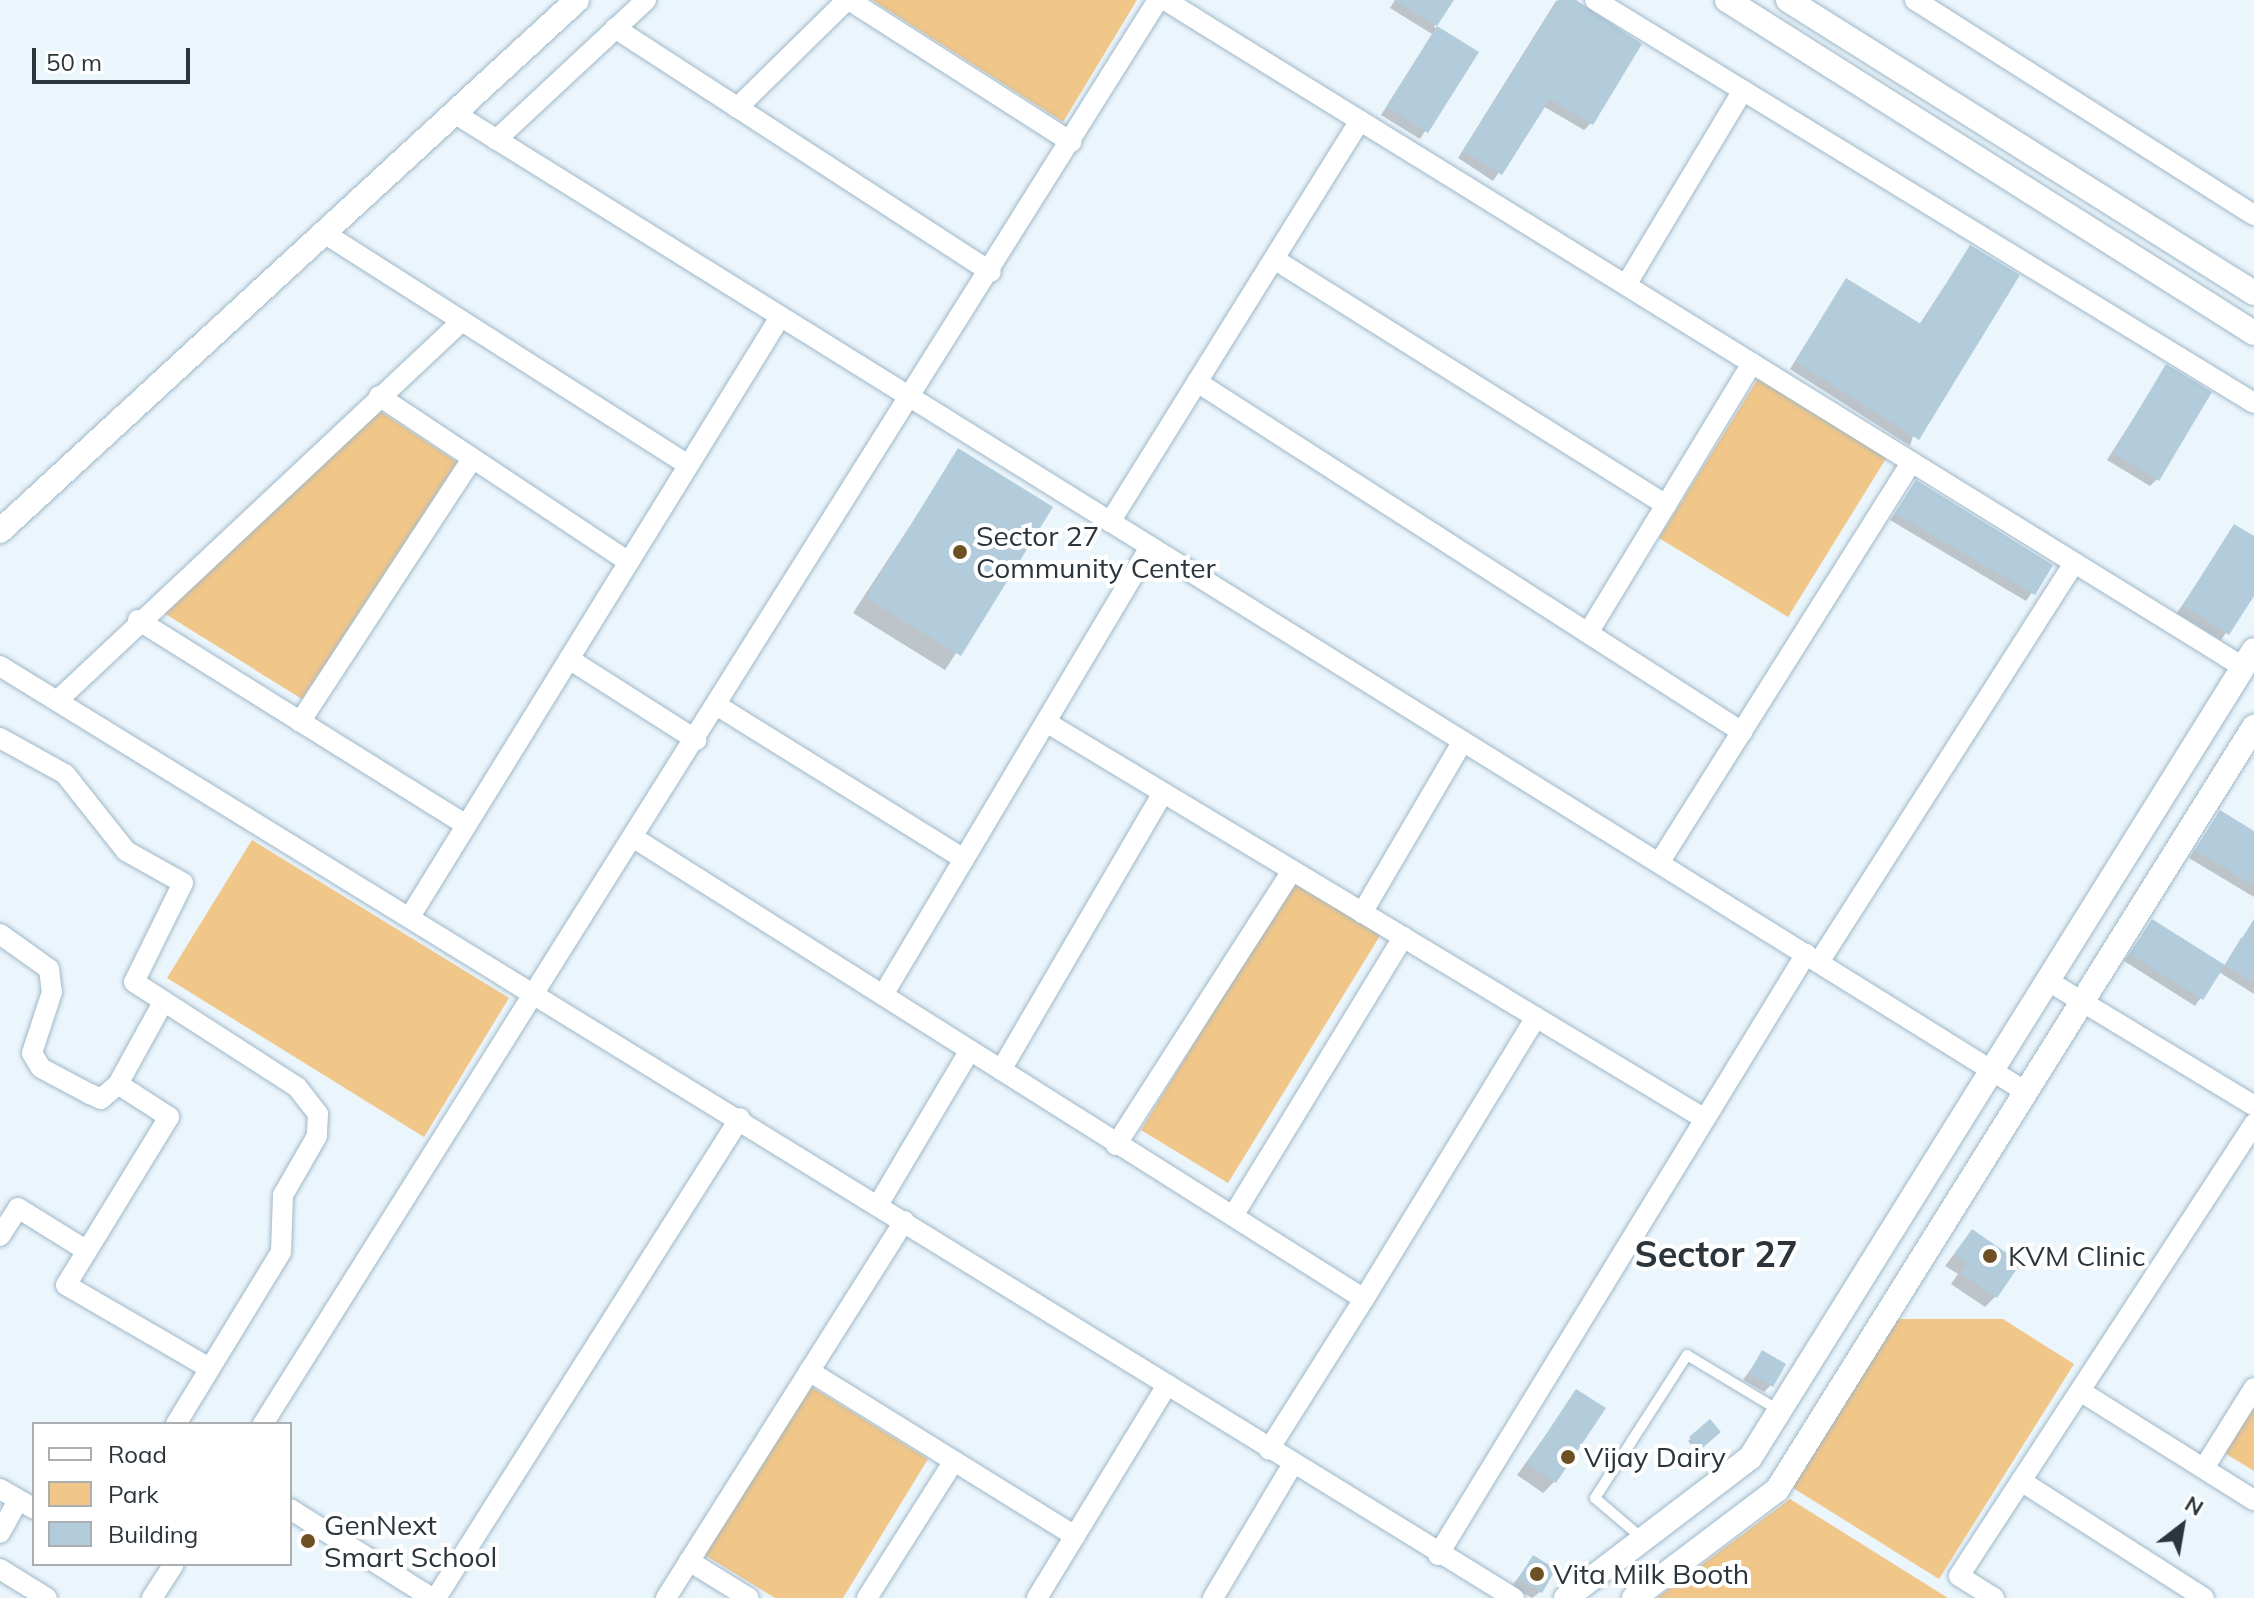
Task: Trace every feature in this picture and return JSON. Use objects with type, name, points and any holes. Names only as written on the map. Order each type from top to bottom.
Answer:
[{"type":"street","points":[[0,531],[577,0]]},
{"type":"street","points":[[496,140],[646,0]]},
{"type":"street","points":[[737,108],[848,0],[1071,142]]},
{"type":"street","points":[[264,1422],[912,399],[1158,0]]},
{"type":"street","points":[[1165,0],[2074,563],[2248,658],[1750,1458],[1566,1598]]},
{"type":"street","points":[[1595,0],[2254,403]]},
{"type":"street","points":[[1727,0],[2254,333]]},
{"type":"street","points":[[1788,0],[2254,293]]},
{"type":"street","points":[[1915,0],[2254,215]]},
{"type":"street","points":[[615,28],[991,272]]},
{"type":"street","points":[[1626,285],[1743,90]]},
{"type":"street","points":[[454,113],[2026,1092]]},
{"type":"street","points":[[1110,522],[1360,120]]},
{"type":"street","points":[[324,233],[688,465]]},
{"type":"street","points":[[1274,259],[1666,505]]},
{"type":"street","points":[[411,915],[780,317]]},
{"type":"street","points":[[57,701],[138,620],[462,321]]},
{"type":"street","points":[[1588,633],[1752,363]]},
{"type":"street","points":[[1197,382],[1742,732]]},
{"type":"street","points":[[379,396],[629,562]]},
{"type":"street","points":[[300,722],[472,459]]},
{"type":"street","points":[[1659,863],[1912,462]]},
{"type":"street","points":[[883,995],[1150,547]]},
{"type":"street","points":[[1438,1555],[1705,1119],[2074,563]]},
{"type":"street","points":[[138,620],[466,825]]},
{"type":"street","points":[[569,659],[696,740]]},
{"type":"street","points":[[0,666],[537,991],[1438,1555],[1514,1598]]},
{"type":"street","points":[[718,706],[964,859]]},
{"type":"street","points":[[1046,722],[1705,1119]]},
{"type":"street","points":[[1634,1598],[1777,1490],[2254,727]]},
{"type":"street","points":[[0,738],[65,774],[126,851],[183,883],[134,982],[161,1006],[297,1087],[318,1114],[317,1136],[283,1195],[281,1252],[177,1422]]},
{"type":"street","points":[[1362,913],[1463,741]]},
{"type":"street","points":[[1001,1070],[1163,793]]},
{"type":"street","points":[[634,838],[1364,1299]]},
{"type":"street","points":[[1116,1145],[1292,871]]},
{"type":"street","points":[[0,934],[49,969],[52,992],[32,1053],[41,1068],[101,1099],[118,1084],[161,1006]]},
{"type":"street","points":[[1233,1216],[1403,937]]},
{"type":"street","points":[[2048,981],[2254,1106]]},
{"type":"street","points":[[1269,1449],[1536,1017]]},
{"type":"street","points":[[878,1205],[970,1050]]},
{"type":"street","points":[[118,1084],[169,1117],[66,1285],[209,1368]]},
{"type":"street","points":[[292,1510],[434,1598],[740,1118]]},
{"type":"street","points":[[1994,1598],[1959,1576],[2254,1124]]},
{"type":"street","points":[[0,1236],[18,1208],[87,1251]]},
{"type":"street","points":[[666,1598],[904,1221]]},
{"type":"street","points":[[809,1371],[1075,1536]]},
{"type":"street","points":[[1037,1598],[1167,1385]]},
{"type":"street","points":[[2204,1468],[2254,1388]]},
{"type":"street","points":[[2080,1391],[2254,1500]]},
{"type":"street","points":[[867,1598],[954,1461]]},
{"type":"street","points":[[1213,1598],[1293,1464]]},
{"type":"street","points":[[2021,1481],[2204,1598]]},
{"type":"street","points":[[0,1489],[26,1505],[0,1533]]},
{"type":"street","points":[[689,1561],[749,1598]]},
{"type":"street","points":[[152,1598],[173,1566]]},
{"type":"street","points":[[0,1569],[47,1598]]},
{"type":"lane","points":[[1643,1539],[1595,1498],[1687,1355],[1780,1411]]},
{"type":"green space","points":[[872,0],[1137,0],[1063,122]]},
{"type":"green space","points":[[1759,377],[1887,457],[1788,617],[1659,538]]},
{"type":"green space","points":[[377,409],[457,462],[302,699],[159,610]]},
{"type":"green space","points":[[252,840],[509,998],[424,1137],[167,978]]},
{"type":"green space","points":[[1294,880],[1381,934],[1228,1183],[1141,1130]]},
{"type":"green space","points":[[1895,1319],[2003,1319],[2074,1364],[1939,1579],[1790,1486]]},
{"type":"green space","points":[[807,1384],[928,1459],[843,1598],[775,1598],[703,1554]]},
{"type":"green space","points":[[2254,1402],[2254,1471],[2223,1452]]},
{"type":"green space","points":[[1790,1499],[1948,1598],[1657,1598]]},
{"type":"building","points":[[1394,0],[1454,0],[1437,26]]},
{"type":"building","points":[[1558,0],[1576,0],[1642,44],[1593,125],[1550,99],[1502,175],[1463,151]]},
{"type":"building","points":[[1437,26],[1479,52],[1428,133],[1387,107]]},
{"type":"building","points":[[1970,245],[2020,275],[1919,440],[1795,361],[1846,278],[1921,324]]},
{"type":"building","points":[[2166,364],[2212,392],[2159,481],[2113,453]]},
{"type":"building","name":"Sector 27 Community Center","points":[[958,448],[1053,507],[961,656],[866,598]]},
{"type":"building","points":[[1916,480],[2053,565],[2035,595],[1895,513]]},
{"type":"building","points":[[2234,524],[2254,536],[2254,596],[2229,635],[2183,605]]},
{"type":"building","points":[[2220,810],[2254,831],[2254,886],[2195,850]]},
{"type":"building","points":[[2152,919],[2225,965],[2203,1000],[2130,954]]},
{"type":"building","points":[[2254,919],[2254,983],[2225,965]]},
{"type":"building","points":[[1972,1229],[2021,1263],[1997,1298],[1961,1273],[1967,1263],[1954,1254]]},
{"type":"building","points":[[1762,1350],[1786,1364],[1773,1387],[1749,1373]]},
{"type":"building","points":[[1576,1389],[1606,1408],[1556,1483],[1527,1463]]},
{"type":"building","points":[[1710,1419],[1721,1432],[1700,1450],[1689,1437]]},
{"type":"building","name":"Vita Milk Booth","points":[[1533,1555],[1556,1569],[1542,1593],[1518,1579]]},
{"type":"place","name":"Sector 27 Community Center","points":[[960,552]]},
{"type":"place","name":"KVM Clinic","points":[[1990,1256]]},
{"type":"place","name":"Vijay Dairy","points":[[1568,1457]]},
{"type":"place","name":"GenNext Smart School","points":[[308,1541]]},
{"type":"place","name":"Vita Milk Booth","points":[[1537,1574]]},
{"type":"district","name":"Sector 27","points":[[1716,1254]]}]
